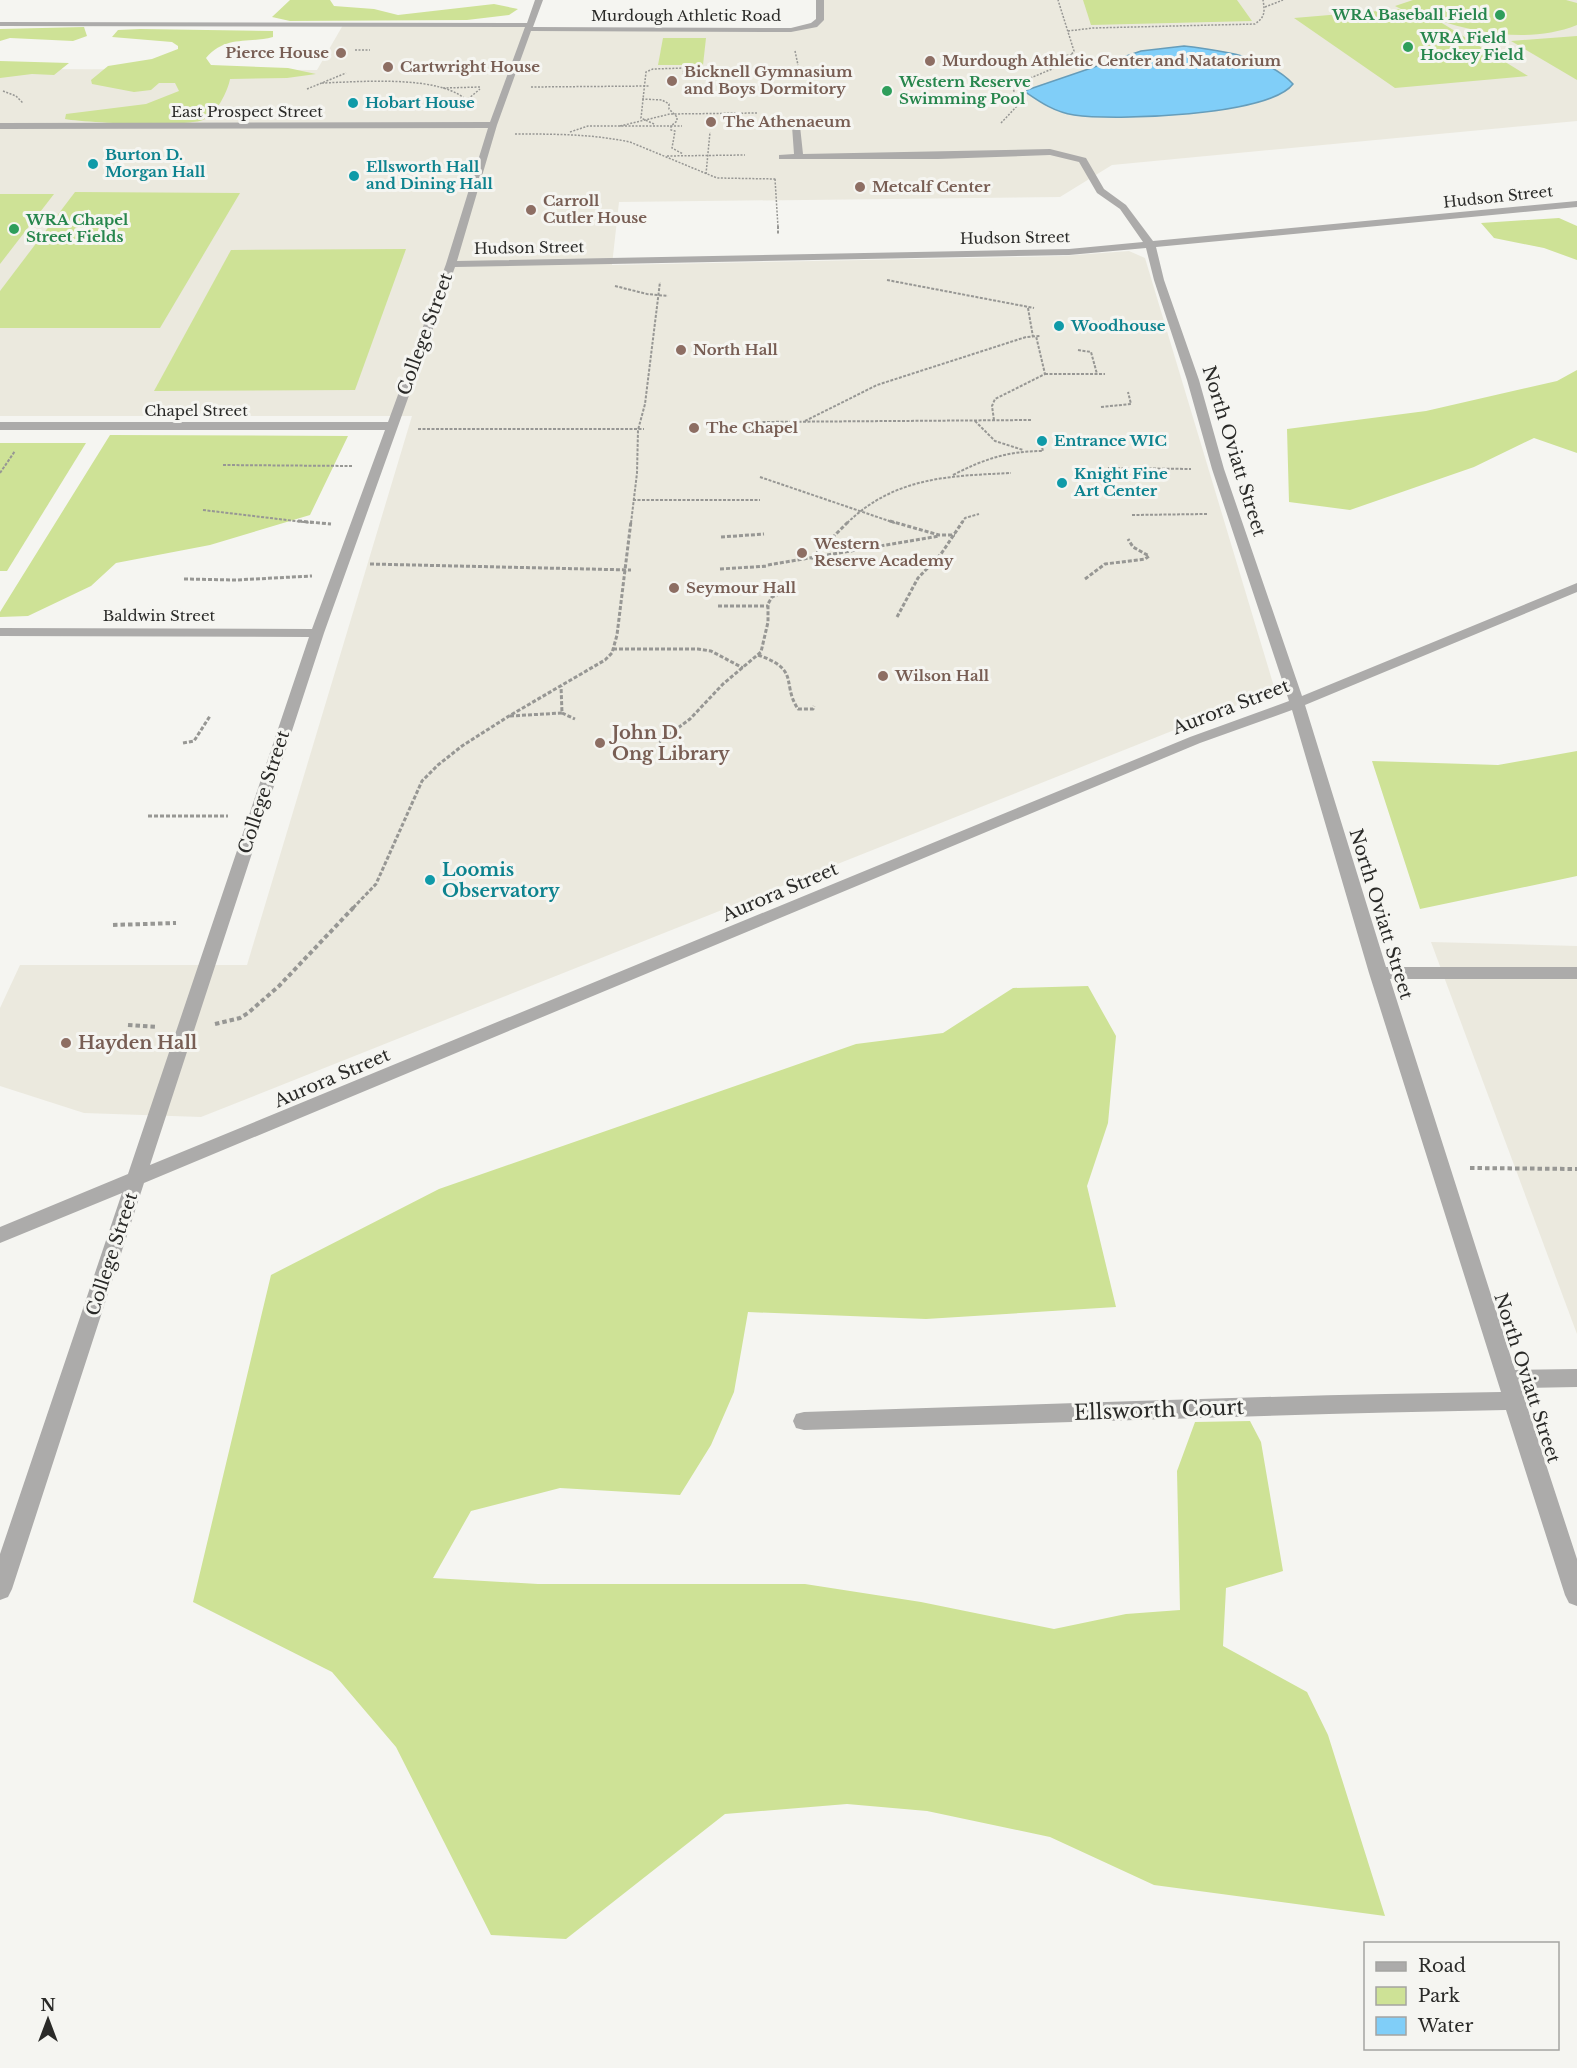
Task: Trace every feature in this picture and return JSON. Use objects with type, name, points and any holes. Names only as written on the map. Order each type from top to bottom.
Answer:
[{"type":"street","name":"College Street","points":[[0,1589],[317,633],[451,264],[492,130],[539,0]]},
{"type":"street","name":"Murdough Athletic Road","points":[[529,27],[803,28],[820,20],[820,0]]},
{"type":"street","points":[[0,24],[529,27]]},
{"type":"street","name":"East Prospect Street","points":[[0,126],[474,126],[492,130]]},
{"type":"street","points":[[796,126],[799,157]]},
{"type":"street","name":"North Oviatt Street","points":[[782,157],[938,156],[1050,152],[1068,155],[1083,160],[1100,191],[1123,207],[1150,244],[1232,514],[1297,703],[1439,1168],[1577,1595]]},
{"type":"street","name":"Hudson Street","points":[[451,264],[1069,252],[1577,204]]},
{"type":"street","name":"Chapel Street","points":[[0,426],[391,428]]},
{"type":"street","name":"Aurora Street","points":[[0,1235],[1184,745],[1297,703],[1577,587]]},
{"type":"street","name":"Baldwin Street","points":[[0,632],[317,633]]},
{"type":"street","points":[[1378,973],[1577,974]]},
{"type":"street","points":[[1507,1379],[1577,1378]]},
{"type":"street","name":"Ellsworth Court","points":[[804,1421],[1094,1413],[1301,1404],[1514,1401]]},
{"type":"path","points":[[1001,123],[1018,105],[1013,88],[1016,84],[1066,62],[1072,55],[1074,45],[1058,0]]},
{"type":"path","points":[[1068,31],[1093,28],[1255,24],[1263,18],[1265,7],[1263,0]]},
{"type":"path","points":[[1265,7],[1283,0]]},
{"type":"path","points":[[354,50],[370,50]]},
{"type":"path","points":[[1036,57],[1072,55]]},
{"type":"path","points":[[1049,57],[1066,62]]},
{"type":"path","points":[[661,69],[662,65]]},
{"type":"path","points":[[641,118],[646,72],[661,69],[684,69],[683,76]]},
{"type":"path","points":[[307,89],[346,73]]},
{"type":"path","points":[[337,78],[352,81]]},
{"type":"path","points":[[322,83],[397,81],[443,88],[468,99],[469,111],[476,118],[474,126]]},
{"type":"path","points":[[443,88],[650,86]]},
{"type":"path","points":[[3,92],[16,96],[23,103]]},
{"type":"path","points":[[642,99],[668,102],[669,109],[675,114],[677,121],[671,126]]},
{"type":"path","points":[[712,113],[712,118]]},
{"type":"path","points":[[620,126],[641,118],[675,114],[757,113]]},
{"type":"path","points":[[641,118],[657,126]]},
{"type":"path","points":[[568,134],[588,126],[682,126]]},
{"type":"path","points":[[671,126],[671,130],[675,131],[672,148],[682,154]]},
{"type":"path","points":[[492,130],[615,138],[666,156],[706,174],[729,179],[780,179]]},
{"type":"path","points":[[706,174],[710,132]]},
{"type":"path","points":[[666,156],[745,155]]},
{"type":"path","points":[[775,179],[779,239]]},
{"type":"path","points":[[881,279],[1034,308]]},
{"type":"path","points":[[128,1024],[186,1029],[240,1018],[279,986],[376,884],[422,781],[462,746],[605,660],[613,649],[617,635],[639,429],[645,404],[660,281]]},
{"type":"path","points":[[1028,308],[1045,374]]},
{"type":"path","points":[[1080,322],[1173,323]]},
{"type":"path","points":[[805,422],[877,385],[1026,337],[1036,336]]},
{"type":"path","points":[[1078,350],[1091,352],[1097,374]]},
{"type":"path","points":[[994,420],[992,406],[995,399],[1045,374],[1105,374]]},
{"type":"path","points":[[1101,407],[1131,404],[1128,392]]},
{"type":"path","points":[[974,420],[995,441],[1011,448],[1043,452],[1042,447]]},
{"type":"path","points":[[758,422],[1031,420]]},
{"type":"path","points":[[744,428],[758,427]]},
{"type":"path","points":[[391,428],[644,429]]},
{"type":"path","points":[[0,473],[17,448]]},
{"type":"path","points":[[811,559],[861,511],[880,497],[907,486],[961,473],[984,459],[1027,451]]},
{"type":"path","points":[[224,465],[377,466]]},
{"type":"path","points":[[1108,468],[1218,469]]},
{"type":"path","points":[[935,480],[1011,473]]},
{"type":"path","points":[[760,477],[904,526],[939,535]]},
{"type":"path","points":[[633,500],[760,500]]},
{"type":"path","points":[[203,510],[242,512],[289,522],[356,524]]},
{"type":"path","points":[[897,617],[918,578],[955,535],[965,518],[979,513]]},
{"type":"path","points":[[1132,515],[1232,514]]},
{"type":"path","points":[[721,537],[764,534]]},
{"type":"path","points":[[720,569],[811,559],[939,535],[955,535]]},
{"type":"path","points":[[1085,579],[1101,564],[1111,561],[1145,559],[1149,556],[1133,547],[1128,539]]},
{"type":"path","points":[[342,563],[631,570]]},
{"type":"path","points":[[184,579],[236,580],[303,576],[337,578]]},
{"type":"path","points":[[659,742],[690,719],[723,684],[758,655],[765,641],[768,606],[772,597],[784,592]]},
{"type":"path","points":[[718,606],[768,606]]},
{"type":"path","points":[[613,649],[698,649],[711,651],[744,668]]},
{"type":"path","points":[[758,655],[776,662],[784,670],[789,677],[794,704],[798,709],[813,710],[814,706]]},
{"type":"path","points":[[561,686],[562,713]]},
{"type":"path","points":[[509,716],[562,713],[574,719]]},
{"type":"path","points":[[183,742],[194,741],[210,716]]},
{"type":"path","points":[[148,816],[257,816]]},
{"type":"path","points":[[113,925],[176,923]]},
{"type":"path","points":[[1439,1168],[1577,1169]]},
{"type":"shaded area","name":"Western Reserve Academy","points":[[820,0],[1577,0],[1577,121],[1112,165],[1060,197],[619,202],[612,265],[1062,256],[1129,251],[1145,258],[1275,690],[201,1117],[84,1113],[0,1086],[0,1008],[20,965],[247,965],[412,416],[0,416],[0,69],[317,70],[343,25],[530,25],[529,29],[791,30],[820,20]]},
{"type":"shaded area","points":[[1431,942],[1577,946],[1577,1334]]},
{"type":"green space","points":[[290,0],[330,0],[334,6],[374,9],[398,15],[494,4],[518,9],[509,15],[467,20],[290,21],[272,17]]},
{"type":"green space","points":[[1083,0],[1237,0],[1252,21],[1091,25]]},
{"type":"green space","name":"WRA Field Hockey Field","points":[[1413,0],[1566,0],[1577,3],[1577,25],[1542,34],[1507,35],[1437,20],[1528,76],[1395,88],[1294,18],[1401,9],[1395,6]]},
{"type":"green space","points":[[84,27],[87,36],[73,41],[10,38],[0,41],[0,29]]},
{"type":"green space","points":[[118,30],[273,31],[273,37],[229,43],[221,46],[206,58],[211,65],[288,68],[316,74],[287,78],[230,79],[217,108],[203,120],[193,122],[136,124],[65,119],[66,114],[146,104],[179,91],[175,83],[159,83],[151,90],[134,92],[92,84],[91,80],[108,66],[152,59],[178,49],[178,46],[172,42],[112,37]]},
{"type":"green space","points":[[1577,36],[1577,80],[1511,41]]},
{"type":"green space","points":[[663,38],[706,38],[703,65],[658,65]]},
{"type":"green space","points":[[0,61],[69,63],[54,75],[32,74],[0,78]]},
{"type":"green space","points":[[75,192],[240,193],[160,328],[0,328],[0,291]]},
{"type":"green space","name":"WRA Chapel Street Fields","points":[[0,194],[54,194],[0,264]]},
{"type":"green space","points":[[1559,218],[1577,226],[1577,260],[1544,248],[1494,238],[1481,223]]},
{"type":"green space","points":[[406,249],[355,390],[154,391],[231,250]]},
{"type":"green space","points":[[1577,370],[1577,453],[1534,438],[1474,467],[1350,510],[1289,502],[1287,429],[1426,411],[1557,381]]},
{"type":"green space","points":[[110,435],[348,436],[310,515],[210,545],[116,563],[91,586],[28,616],[0,617],[0,612]]},
{"type":"green space","points":[[0,443],[86,443],[7,571],[0,571]]},
{"type":"green space","points":[[1577,751],[1577,876],[1420,909],[1372,761],[1498,765]]},
{"type":"green space","points":[[1088,986],[1116,1036],[1108,1123],[1087,1186],[1116,1307],[926,1319],[748,1312],[734,1392],[711,1445],[680,1495],[560,1488],[471,1511],[433,1578],[538,1584],[805,1584],[921,1602],[1054,1629],[1126,1614],[1180,1610],[1177,1471],[1195,1422],[1250,1421],[1261,1442],[1283,1571],[1226,1588],[1223,1646],[1307,1692],[1328,1735],[1385,1916],[1154,1885],[1050,1837],[927,1811],[847,1804],[725,1814],[566,1939],[491,1935],[396,1747],[332,1672],[193,1602],[271,1275],[439,1189],[856,1044],[943,1033],[1013,988]]},
{"type":"water","points":[[1184,46],[1242,56],[1270,67],[1293,84],[1278,95],[1254,103],[1223,109],[1189,114],[1121,117],[1067,114],[1048,106],[1024,91],[1141,51]]},
{"type":"place","name":"WRA Baseball Field","points":[[1500,15]]},
{"type":"place","name":"WRA Field Hockey Field","points":[[1408,47]]},
{"type":"place","name":"Pierce House","points":[[341,53]]},
{"type":"place","name":"Murdough Athletic Center and Natatorium","points":[[930,61]]},
{"type":"place","name":"Cartwright House","points":[[388,67]]},
{"type":"place","name":"Bicknell Gymnasium and Boys Dormitory","points":[[672,81]]},
{"type":"place","name":"Western Reserve Swimming Pool","points":[[887,91]]},
{"type":"place","name":"Hobart House","points":[[353,103]]},
{"type":"place","name":"The Athenaeum","points":[[711,122]]},
{"type":"place","name":"Burton D. Morgan Hall","points":[[93,164]]},
{"type":"place","name":"Ellsworth Hall and Dining Hall","points":[[354,176]]},
{"type":"place","name":"Metcalf Center","points":[[860,187]]},
{"type":"place","name":"Carroll Cutler House","points":[[531,210]]},
{"type":"place","name":"WRA Chapel Street Fields","points":[[14,229]]},
{"type":"place","name":"Woodhouse","points":[[1059,326]]},
{"type":"place","name":"North Hall","points":[[681,350]]},
{"type":"place","name":"The Chapel","points":[[694,428]]},
{"type":"place","name":"Entrance WIC","points":[[1042,441]]},
{"type":"place","name":"Knight Fine Art Center","points":[[1062,483]]},
{"type":"place","name":"Western Reserve Academy","points":[[802,553]]},
{"type":"place","name":"Seymour Hall","points":[[674,588]]},
{"type":"place","name":"Wilson Hall","points":[[883,676]]},
{"type":"place","name":"John D. Ong Library","points":[[600,743]]},
{"type":"place","name":"Loomis Observatory","points":[[430,880]]},
{"type":"place","name":"Hayden Hall","points":[[66,1043]]}]
